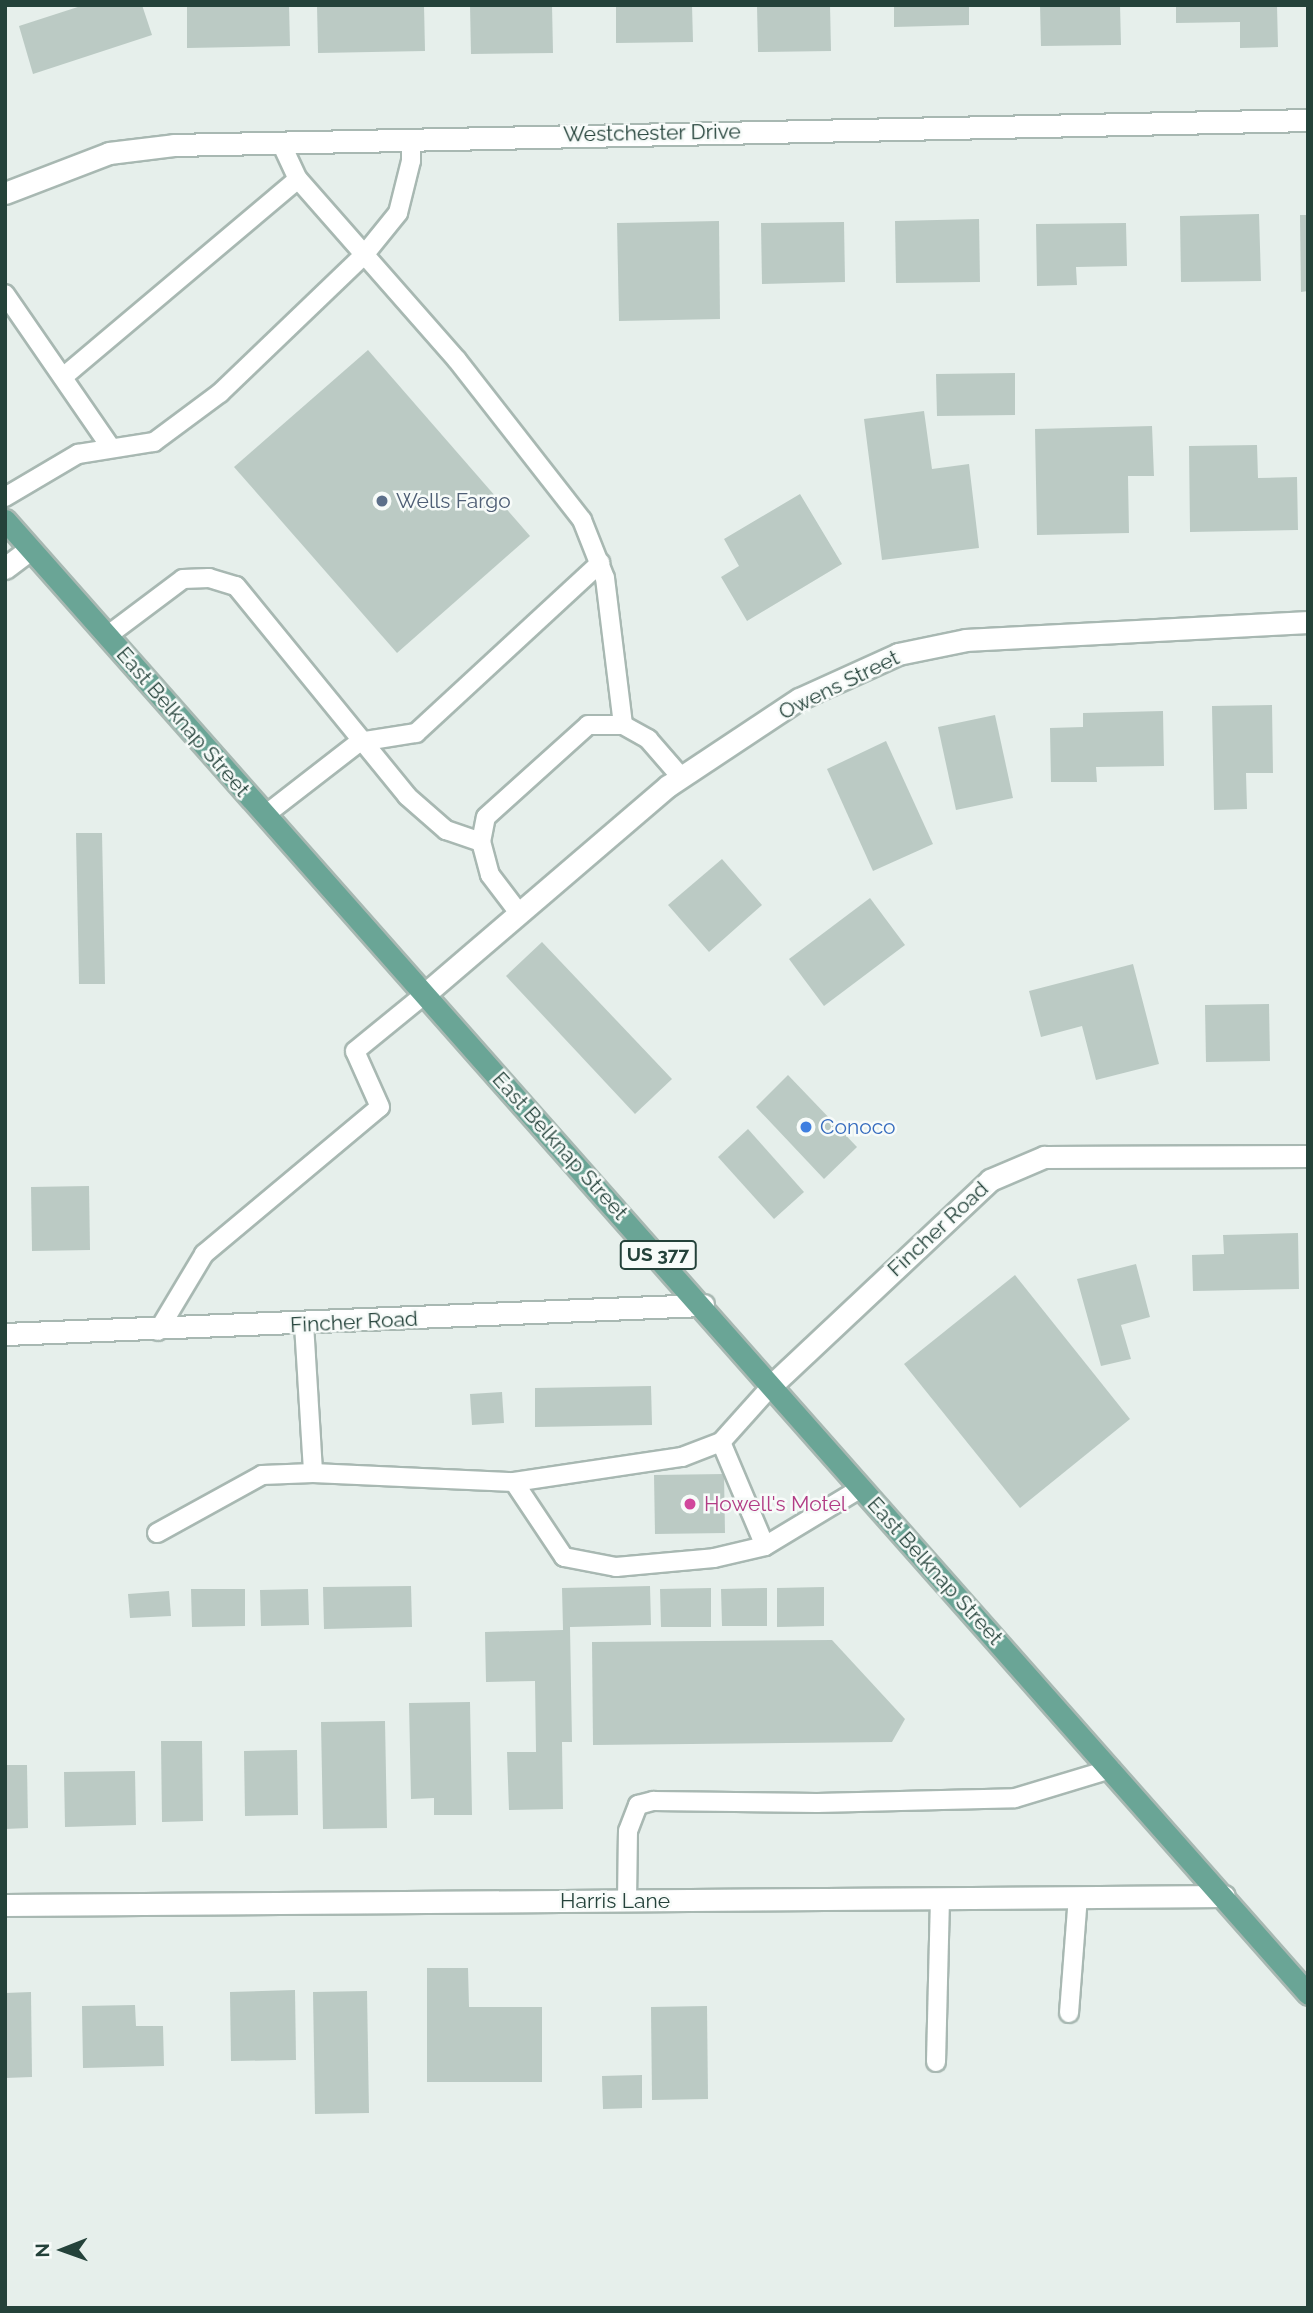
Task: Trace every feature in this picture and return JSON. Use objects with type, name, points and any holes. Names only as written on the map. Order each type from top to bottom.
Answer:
[{"type":"main road","name":"East Belknap Street","points":[[5,520],[773,1384],[861,1488],[1308,1994]]},
{"type":"street","name":"Westchester Drive","points":[[5,193],[109,152],[174,145],[1308,120]]},
{"type":"street","points":[[5,568],[30,549]]},
{"type":"street","name":"Owens Street","points":[[425,994],[681,777],[799,699],[898,654],[966,640],[1308,622]]},
{"type":"street","name":"Fincher Road","points":[[773,1384],[990,1180],[1044,1157],[1308,1156]]},
{"type":"street","name":"Fincher Road","points":[[5,1334],[158,1331],[703,1305]]},
{"type":"street","name":"Harris Lane","points":[[5,1905],[1224,1896]]},
{"type":"lane","points":[[5,497],[78,454],[110,446],[154,442],[220,393],[364,255],[398,213],[411,161],[411,139]]},
{"type":"lane","points":[[281,142],[298,179],[457,360],[582,520],[606,578],[623,725]]},
{"type":"lane","points":[[63,377],[298,179]]},
{"type":"lane","points":[[5,294],[110,446]]},
{"type":"lane","points":[[265,815],[359,742],[416,733],[600,563]]},
{"type":"lane","points":[[107,636],[183,579],[209,578],[236,586],[359,742],[407,796],[446,830],[481,842]]},
{"type":"lane","points":[[519,913],[490,875],[481,842],[486,817],[588,725],[623,725],[648,740],[681,777]]},
{"type":"lane","points":[[158,1331],[204,1254],[380,1107],[355,1051],[425,994]]},
{"type":"lane","points":[[304,1324],[313,1473]]},
{"type":"lane","points":[[157,1533],[262,1475],[313,1473],[514,1482],[682,1457],[721,1442],[773,1384]]},
{"type":"lane","points":[[721,1442],[765,1546]]},
{"type":"lane","points":[[514,1482],[564,1557],[616,1566],[714,1558],[765,1546],[861,1488]]},
{"type":"lane","points":[[627,1901],[628,1831],[638,1805],[653,1801],[1001,1799],[1111,1769]]},
{"type":"lane","points":[[1069,2013],[1078,1897]]},
{"type":"lane","points":[[936,2062],[940,1899]]},
{"type":"building","points":[[84,5],[142,5],[152,35],[33,74],[19,26]]},
{"type":"building","points":[[187,5],[289,5],[290,46],[187,48]]},
{"type":"building","points":[[317,5],[424,5],[425,51],[318,53]]},
{"type":"building","points":[[470,5],[552,5],[553,53],[471,54]]},
{"type":"building","points":[[616,5],[692,5],[693,42],[616,43]]},
{"type":"building","points":[[757,5],[830,5],[831,51],[758,52]]},
{"type":"building","points":[[894,5],[969,5],[969,25],[894,27]]},
{"type":"building","points":[[1040,5],[1120,5],[1121,45],[1041,46]]},
{"type":"building","points":[[1176,5],[1277,5],[1278,47],[1240,48],[1240,22],[1176,23]]},
{"type":"building","points":[[1259,214],[1261,281],[1181,282],[1180,216]]},
{"type":"building","points":[[1300,215],[1308,215],[1308,291],[1301,292]]},
{"type":"building","points":[[979,219],[980,282],[896,283],[895,221]]},
{"type":"building","points":[[719,221],[720,319],[619,321],[617,223]]},
{"type":"building","points":[[844,222],[845,282],[762,284],[761,223]]},
{"type":"building","points":[[1126,223],[1127,266],[1076,267],[1077,285],[1037,286],[1036,224]]},
{"type":"building","name":"Wells Fargo","points":[[368,350],[530,536],[397,653],[234,467]]},
{"type":"building","points":[[1015,373],[1015,415],[937,416],[936,374]]},
{"type":"building","points":[[924,411],[932,469],[969,464],[979,548],[882,560],[864,419]]},
{"type":"building","points":[[1152,426],[1154,476],[1128,476],[1129,533],[1037,535],[1035,429]]},
{"type":"building","points":[[1257,445],[1258,478],[1297,477],[1298,530],[1190,532],[1189,446]]},
{"type":"building","points":[[800,494],[842,564],[747,621],[721,577],[739,566],[724,539]]},
{"type":"building","points":[[1272,705],[1273,773],[1246,773],[1247,809],[1214,810],[1212,706]]},
{"type":"building","points":[[1163,711],[1164,766],[1096,767],[1097,782],[1051,782],[1050,728],[1083,727],[1083,713]]},
{"type":"building","points":[[995,715],[1013,798],[956,810],[938,727]]},
{"type":"building","points":[[886,741],[933,844],[873,871],[827,769]]},
{"type":"building","points":[[76,833],[102,833],[105,984],[79,984]]},
{"type":"building","points":[[722,859],[762,905],[709,952],[668,905]]},
{"type":"building","points":[[870,898],[905,945],[824,1006],[789,959]]},
{"type":"building","points":[[542,942],[672,1079],[635,1114],[506,976]]},
{"type":"building","points":[[1133,964],[1159,1064],[1096,1080],[1082,1026],[1041,1037],[1029,991]]},
{"type":"building","points":[[1269,1004],[1270,1061],[1206,1062],[1205,1005]]},
{"type":"building","name":"Conoco","points":[[788,1075],[857,1147],[824,1179],[756,1107]]},
{"type":"building","name":"Conoco","points":[[748,1129],[804,1192],[774,1219],[718,1157]]},
{"type":"building","points":[[89,1186],[90,1250],[32,1251],[31,1187]]},
{"type":"building","points":[[1298,1233],[1299,1289],[1193,1291],[1192,1255],[1224,1254],[1223,1235]]},
{"type":"building","points":[[1136,1264],[1150,1317],[1121,1325],[1131,1359],[1101,1366],[1077,1279]]},
{"type":"building","points":[[1015,1275],[1130,1419],[1020,1508],[904,1364]]},
{"type":"building","points":[[651,1386],[652,1425],[535,1427],[535,1388]]},
{"type":"building","points":[[502,1392],[504,1423],[472,1425],[470,1394]]},
{"type":"building","name":"Howell's Motel","points":[[724,1474],[725,1533],[655,1534],[654,1475]]},
{"type":"building","points":[[411,1586],[412,1627],[324,1629],[323,1587]]},
{"type":"building","points":[[650,1586],[651,1625],[570,1627],[572,1742],[562,1742],[563,1809],[509,1810],[507,1752],[536,1752],[535,1681],[486,1682],[485,1632],[563,1630],[562,1588]]},
{"type":"building","points":[[824,1587],[824,1626],[777,1627],[777,1588]]},
{"type":"building","points":[[711,1588],[711,1627],[661,1627],[660,1589]]},
{"type":"building","points":[[767,1588],[767,1626],[722,1626],[721,1589]]},
{"type":"building","points":[[191,1589],[245,1589],[245,1626],[192,1627]]},
{"type":"building","points":[[308,1589],[309,1625],[261,1626],[260,1590]]},
{"type":"building","points":[[169,1591],[171,1616],[130,1618],[128,1594]]},
{"type":"building","points":[[832,1640],[905,1719],[892,1742],[593,1745],[592,1642]]},
{"type":"building","points":[[470,1702],[472,1815],[434,1815],[434,1798],[411,1799],[409,1703]]},
{"type":"building","points":[[385,1721],[387,1828],[323,1829],[321,1722]]},
{"type":"building","points":[[161,1741],[202,1741],[203,1821],[162,1822]]},
{"type":"building","points":[[297,1750],[298,1815],[245,1816],[244,1751]]},
{"type":"building","points":[[5,1765],[27,1765],[28,1828],[5,1829]]},
{"type":"building","points":[[135,1771],[136,1825],[65,1827],[64,1772]]},
{"type":"building","points":[[427,1968],[468,1968],[469,2007],[542,2007],[542,2082],[427,2082]]},
{"type":"building","points":[[295,1990],[296,2060],[231,2061],[230,1992]]},
{"type":"building","points":[[367,1991],[369,2113],[315,2114],[313,1992]]},
{"type":"building","points":[[31,1992],[32,2077],[5,2078],[5,1993]]},
{"type":"building","points":[[135,2005],[136,2026],[163,2026],[164,2066],[83,2068],[82,2006]]},
{"type":"building","points":[[707,2006],[708,2099],[652,2100],[651,2007]]},
{"type":"building","points":[[642,2075],[642,2108],[603,2109],[602,2076]]},
{"type":"place","name":"Wells Fargo","points":[[382,501]]},
{"type":"place","name":"Conoco","points":[[806,1127]]},
{"type":"place","name":"Howell's Motel","points":[[690,1504]]}]
